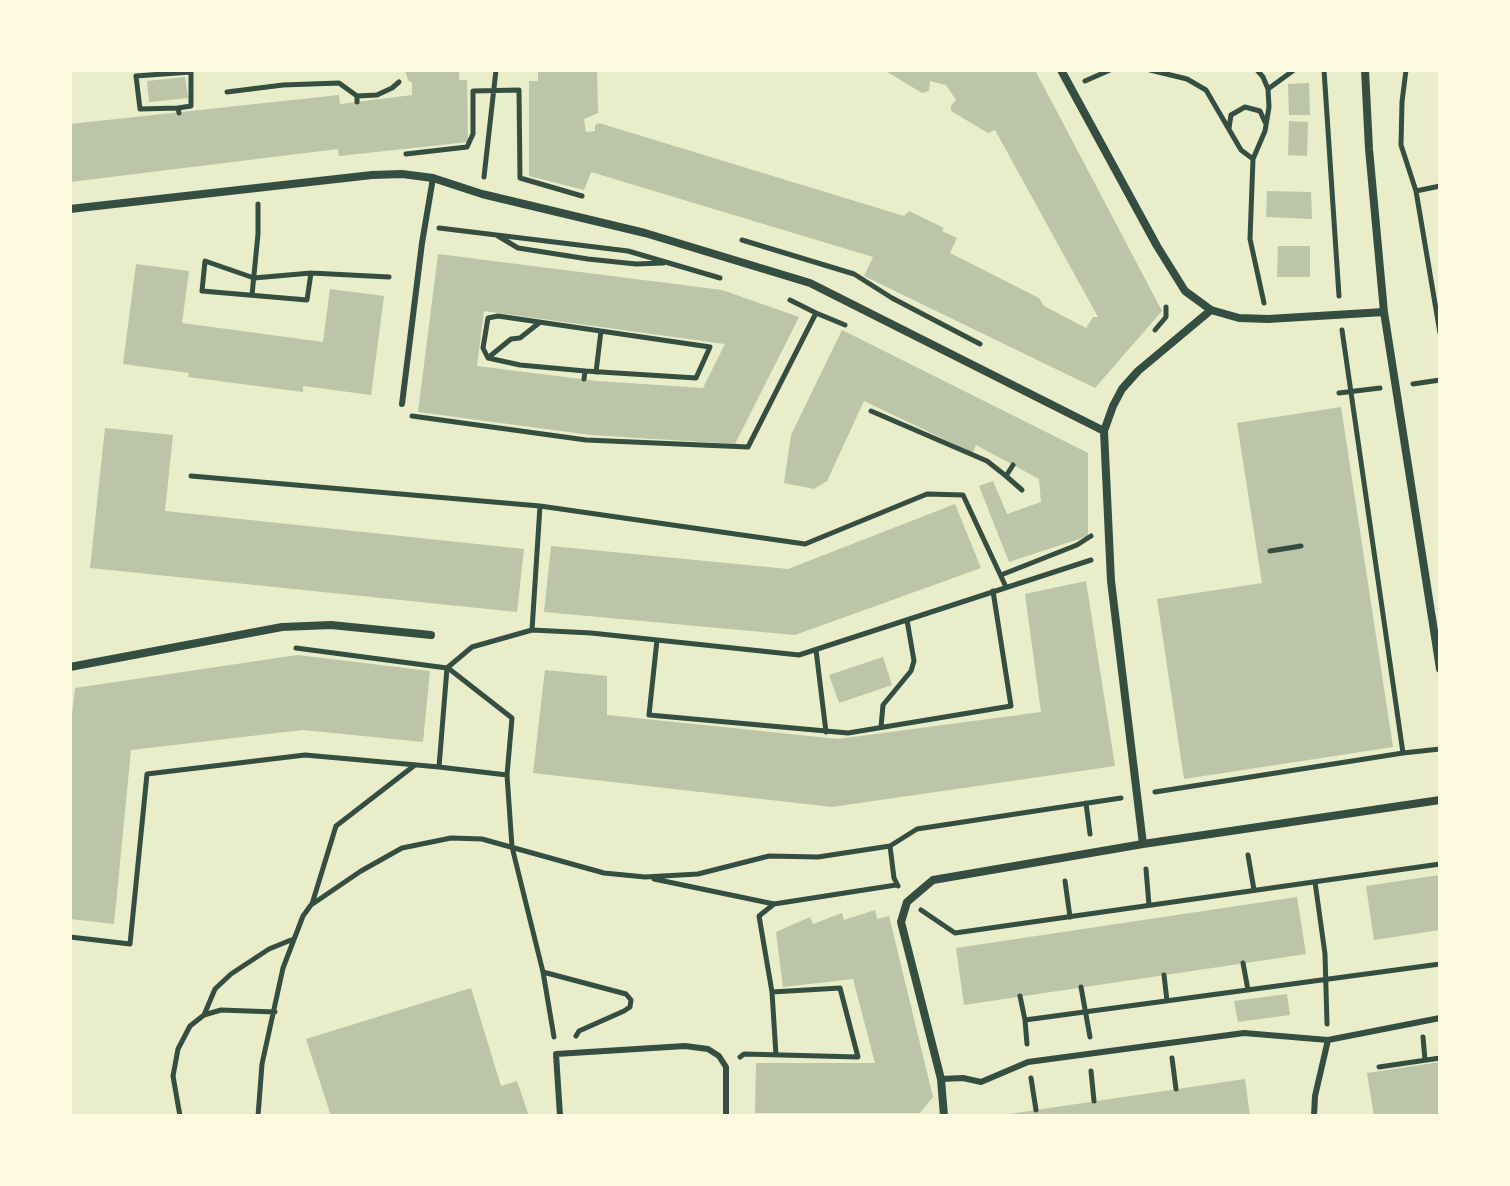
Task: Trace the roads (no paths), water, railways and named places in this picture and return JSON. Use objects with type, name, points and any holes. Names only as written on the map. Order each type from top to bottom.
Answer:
[{"type":"street","points":[[1061,70],[1185,291],[1211,310],[1239,318],[1341,317],[1384,312]]},
{"type":"street","points":[[1365,70],[1384,312],[1440,669]]},
{"type":"street","points":[[70,209],[372,175],[402,174],[433,178],[482,194],[645,233],[810,283],[1104,431]]},
{"type":"street","points":[[1143,844],[1113,611],[1104,431],[1122,389],[1138,371],[1211,310]]},
{"type":"street","points":[[70,667],[282,627],[331,625],[431,635]]},
{"type":"street","points":[[944,1116],[941,1079],[901,922],[907,902],[933,880],[1143,844],[1440,800]]},
{"type":"lane","points":[[402,404],[433,178]]},
{"type":"lane","points":[[941,1079],[963,1078],[981,1082],[1028,1062],[1244,1033],[1328,1040],[1440,1018]]},
{"type":"lane","points":[[1314,1116],[1315,1096],[1328,1040]]},
{"type":"lane","points":[[560,1116],[556,1054],[685,1046],[708,1049],[719,1056],[726,1067],[726,1116]]}]
